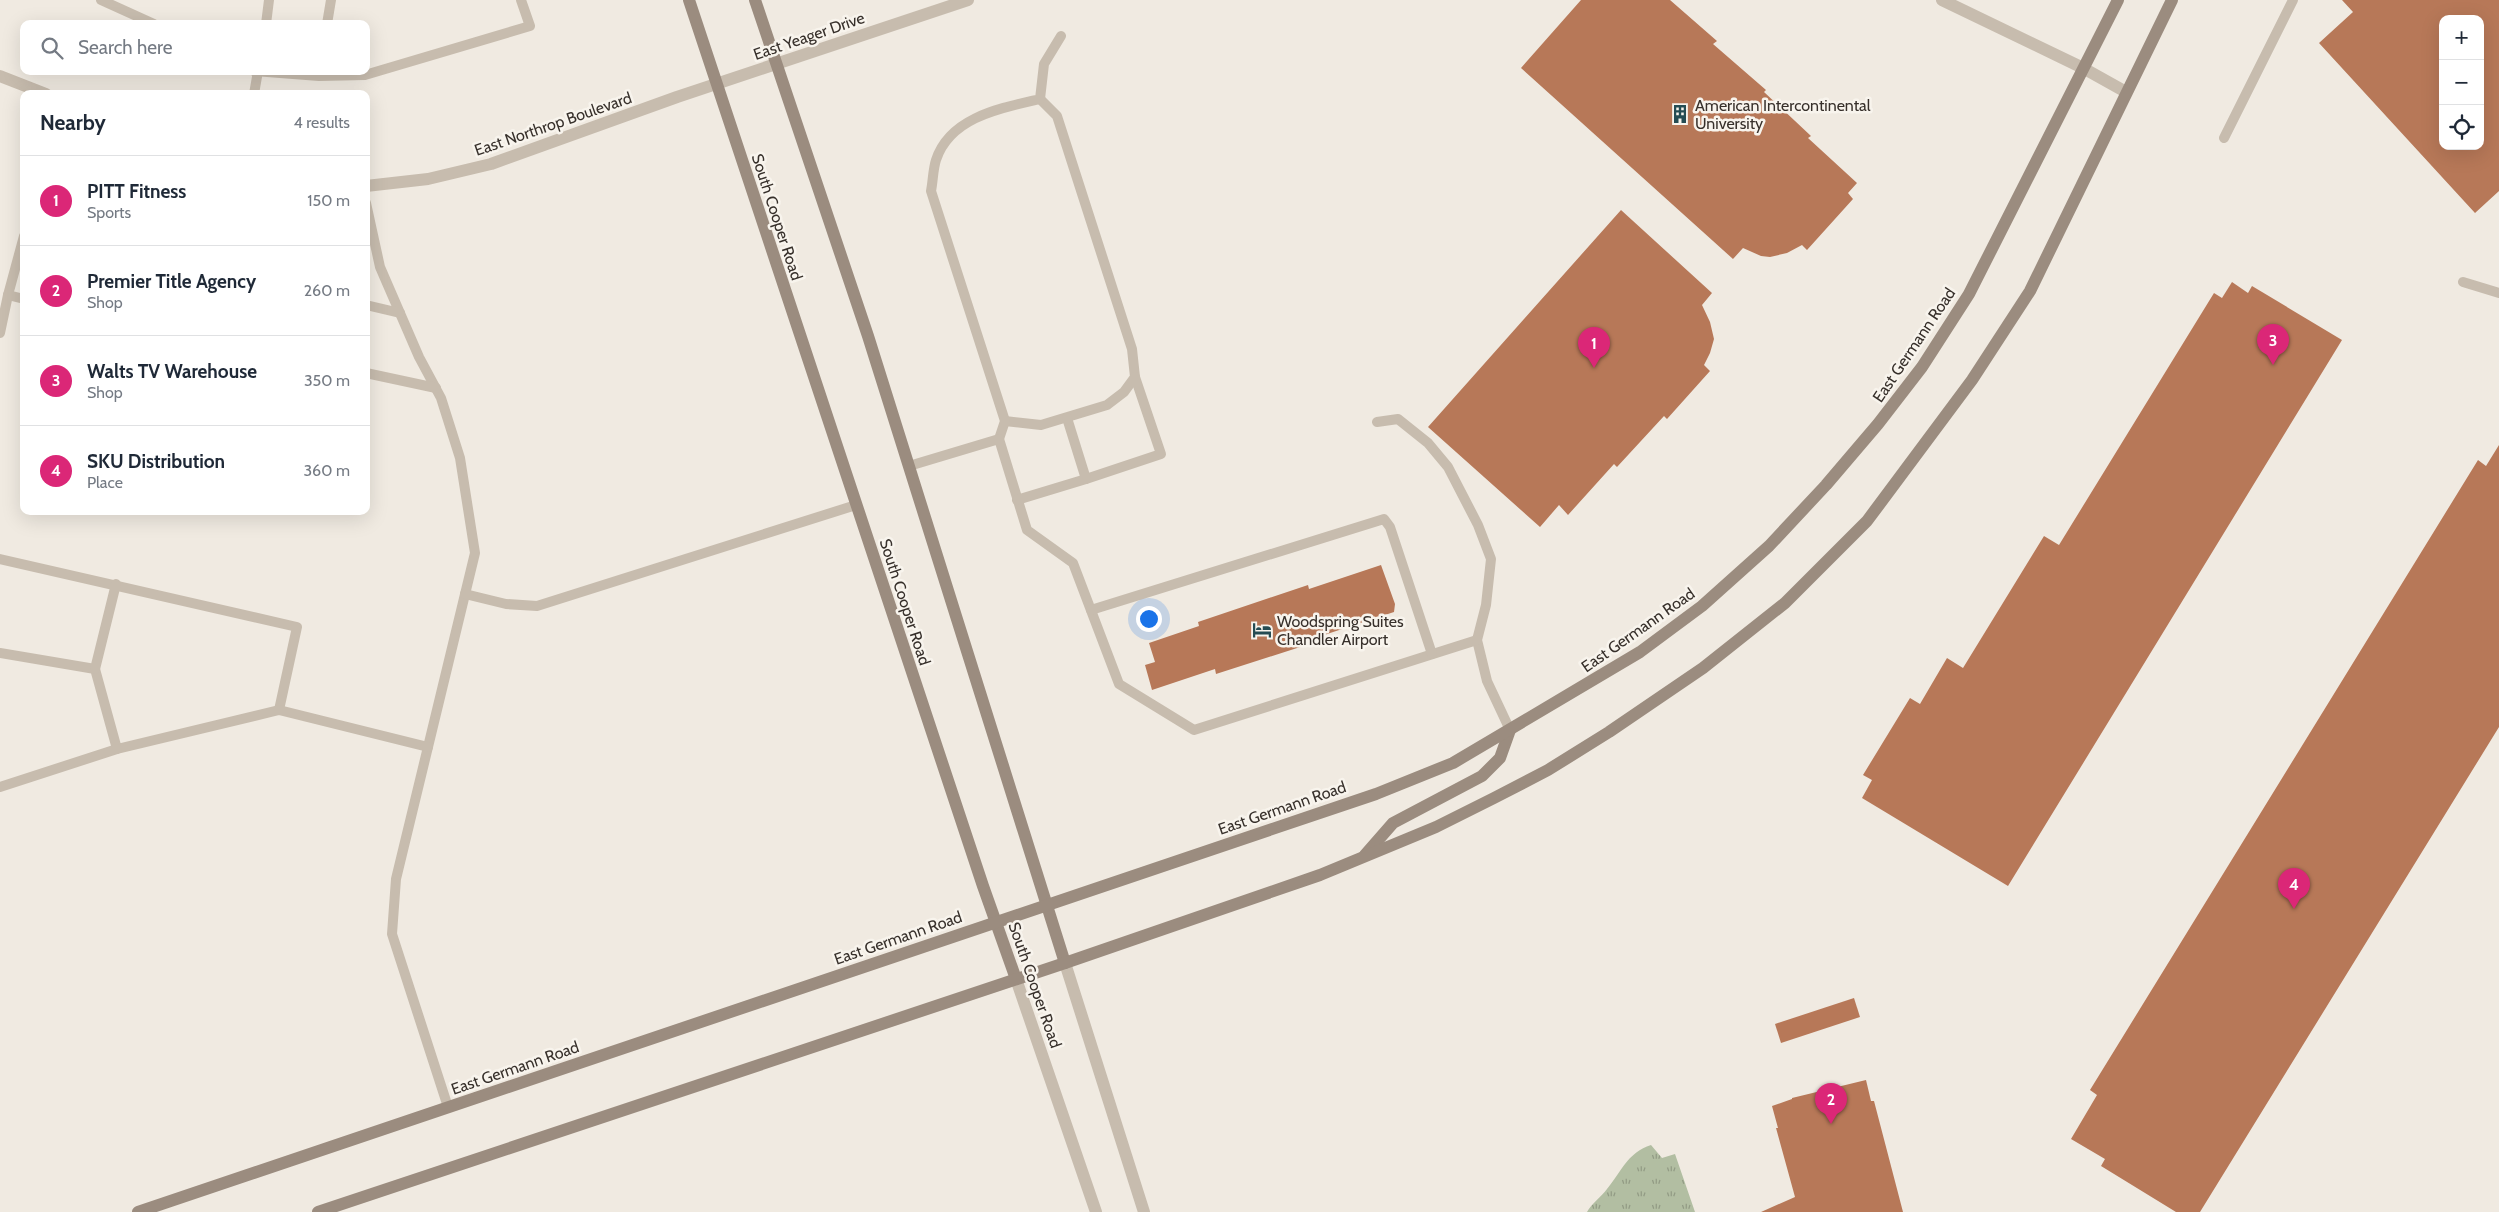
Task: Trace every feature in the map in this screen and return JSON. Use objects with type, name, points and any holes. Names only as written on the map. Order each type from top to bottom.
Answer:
[{"type":"main road","name":"South Cooper Road","points":[[689,0],[856,505],[1016,979]]},
{"type":"main road","name":"South Cooper Road","points":[[755,0],[909,466],[1065,963]]},
{"type":"main road","name":"East Germann Road","points":[[138,1212],[1376,794],[1453,763],[1640,652],[1702,606],[1769,546],[1826,485],[1878,424],[1922,367],[1969,294],[2118,0]]},
{"type":"main road","points":[[318,1212],[1065,963],[1361,859],[1436,827],[1548,770],[1610,732],[1696,673],[1785,604],[1867,521],[1972,380],[2030,291],[2172,0]]},
{"type":"main road","points":[[1361,859],[1393,823],[1482,776],[1500,758],[1510,730]]},
{"type":"street","name":"East Yeager Drive","points":[[746,74],[968,0]]},
{"type":"street","points":[[1942,0],[2083,68],[2126,92]]},
{"type":"street","name":"East Northrop Boulevard","points":[[370,186],[428,179],[491,164],[746,74]]},
{"type":"street","points":[[0,76],[36,90]]},
{"type":"street","name":"South Cooper Road","points":[[1065,963],[1144,1212]]},
{"type":"street","name":"South Cooper Road","points":[[1016,979],[1096,1212]]},
{"type":"lane","points":[[101,0],[145,20]]},
{"type":"lane","points":[[266,20],[269,0]]},
{"type":"lane","points":[[328,20],[331,0]]},
{"type":"lane","points":[[370,74],[530,26],[521,0]]},
{"type":"lane","points":[[2224,138],[2293,0]]},
{"type":"lane","points":[[1040,99],[1044,64],[1061,36]]},
{"type":"lane","points":[[255,90],[257,75]]},
{"type":"lane","points":[[1018,500],[1161,454],[1135,377],[1132,349],[1057,116],[1040,99]]},
{"type":"lane","points":[[1040,99],[994,110],[953,131],[936,160],[931,191],[1005,421],[999,439],[1027,530],[1073,563],[1119,684],[1194,730],[1477,640]]},
{"type":"lane","points":[[370,221],[380,267],[419,357],[436,388],[460,458],[475,553],[396,879],[392,934],[448,1107]]},
{"type":"lane","points":[[0,334],[20,251]]},
{"type":"lane","points":[[2463,282],[2499,293]]},
{"type":"lane","points":[[8,296],[20,298]]},
{"type":"lane","points":[[370,306],[400,313]]},
{"type":"lane","points":[[370,374],[436,388]]},
{"type":"lane","points":[[1005,421],[1041,425],[1107,405],[1124,392],[1135,377]]},
{"type":"lane","points":[[1067,418],[1086,479]]},
{"type":"lane","points":[[1377,422],[1398,419],[1428,443],[1448,467],[1478,525],[1491,559],[1486,604],[1477,640],[1487,681],[1510,730]]},
{"type":"lane","points":[[909,466],[999,439]]},
{"type":"lane","points":[[465,594],[506,604],[537,606],[856,505]]},
{"type":"lane","points":[[1090,610],[1384,519],[1390,527],[1432,654]]},
{"type":"lane","points":[[0,559],[116,584],[297,627],[280,710]]},
{"type":"lane","points":[[116,584],[96,669],[117,749]]},
{"type":"lane","points":[[0,653],[96,669]]},
{"type":"lane","points":[[0,787],[117,749],[280,710],[428,746]]},
{"type":"green space","points":[[1651,1145],[1662,1158],[1675,1154],[1695,1212],[1587,1212],[1636,1152]]},
{"type":"building","name":"American Intercontinental University","points":[[1581,0],[1670,0],[1717,41],[1713,44],[1766,90],[1764,92],[1811,136],[1808,138],[1857,183],[1848,193],[1853,199],[1807,250],[1802,245],[1787,253],[1770,257],[1761,256],[1743,248],[1733,259],[1521,68]]},
{"type":"building","points":[[2342,0],[2499,0],[2499,191],[2475,213],[2319,43],[2353,12]]},
{"type":"building","points":[[1621,210],[1712,293],[1702,305],[1710,322],[1714,339],[1704,365],[1710,371],[1667,419],[1664,416],[1617,467],[1614,464],[1568,515],[1559,505],[1540,527],[1428,427]]},
{"type":"building","points":[[2232,282],[2248,293],[2252,286],[2342,340],[2008,886],[1862,798],[1872,780],[1863,775],[1910,698],[1920,704],[1947,658],[1963,668],[2044,536],[2059,545],[2214,293],[2222,298]]},
{"type":"building","points":[[2499,445],[2499,727],[2200,1212],[2176,1212],[2101,1166],[2105,1159],[2071,1139],[2097,1095],[2090,1090],[2478,460],[2486,466]]},
{"type":"building","name":"Woodspring Suites Chandler Airport","points":[[1381,565],[1395,604],[1394,612],[1324,635],[1325,639],[1216,674],[1215,669],[1152,690],[1145,665],[1155,662],[1149,643],[1199,626],[1198,622],[1308,585],[1309,589]]},
{"type":"building","points":[[1854,998],[1860,1017],[1781,1043],[1775,1024]]},
{"type":"building","points":[[1866,1080],[1871,1101],[1874,1101],[1903,1212],[1761,1212],[1795,1197],[1776,1128],[1778,1128],[1772,1106],[1792,1098]]},
{"type":"place","name":"American Intercontinental University","points":[[1680,114]]},
{"type":"place","name":"Walts TV Warehouse","points":[[2273,365]]},
{"type":"place","name":"PITT Fitness","points":[[1594,368]]},
{"type":"place","name":"Woodspring Suites Chandler Airport","points":[[1262,630]]},
{"type":"place","name":"SKU Distribution","points":[[2294,909]]},
{"type":"place","name":"Premier Title Agency","points":[[1831,1124]]}]
